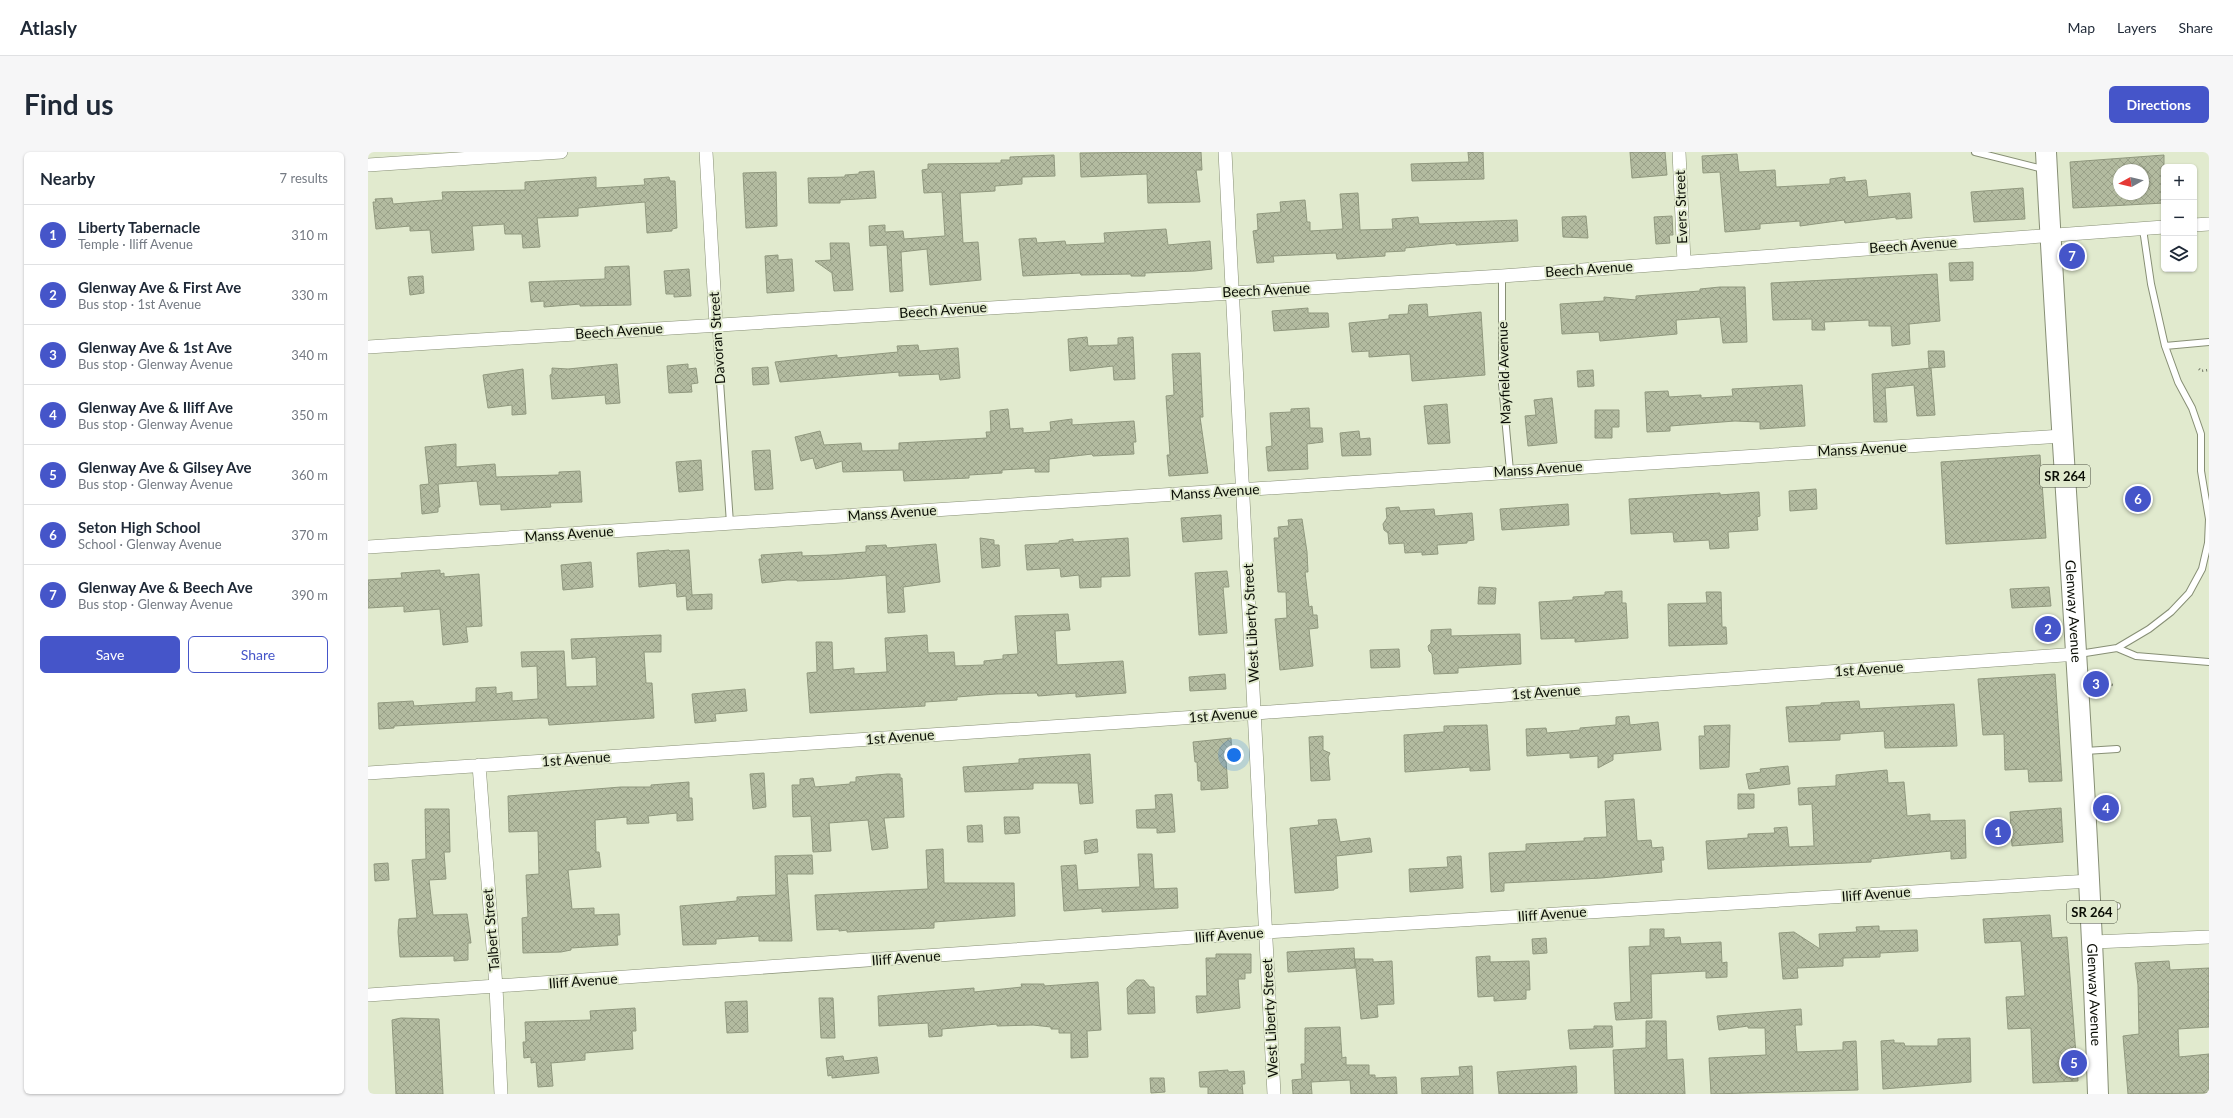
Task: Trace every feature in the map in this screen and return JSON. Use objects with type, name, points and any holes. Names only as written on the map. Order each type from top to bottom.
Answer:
[{"type":"main road","name":"Glenway Avenue","points":[[2046,161],[2062,436],[2078,654],[2094,942],[2098,1094]]},
{"type":"street","points":[[368,165],[561,152]]},
{"type":"street","name":"Davoran Street","points":[[706,152],[716,325]]},
{"type":"street","name":"West Liberty Street","points":[[1225,152],[1256,713],[1274,1094]]},
{"type":"street","name":"Evers Street","points":[[1680,152],[1684,262]]},
{"type":"street","points":[[2197,225],[2209,224]]},
{"type":"street","name":"Beech Avenue","points":[[368,347],[1502,276],[2161,227]]},
{"type":"street","name":"Manss Avenue","points":[[368,547],[1244,491],[1510,471],[2062,436]]},
{"type":"street","name":"1st Avenue","points":[[368,773],[1256,713],[2078,654]]},
{"type":"street","name":"Talbert Street","points":[[479,765],[496,987],[501,1094]]},
{"type":"street","name":"Iliff Avenue","points":[[368,995],[1266,932],[2090,880]]},
{"type":"street","points":[[2094,942],[2209,937]]},
{"type":"lane","points":[[1975,152],[2019,164],[2046,161]]},
{"type":"lane","points":[[2078,654],[2117,648],[2149,629],[2171,612],[2189,592],[2202,569],[2208,543],[2209,519],[2201,471],[2201,434],[2192,408],[2178,382],[2165,346],[2151,284],[2143,229]]},
{"type":"lane","name":"Mayfield Avenue","points":[[1502,276],[1502,384],[1510,471]]},
{"type":"lane","name":"Davoran Street","points":[[716,325],[730,523]]},
{"type":"lane","points":[[2165,346],[2209,342]]},
{"type":"lane","points":[[2201,434],[2209,432]]},
{"type":"lane","points":[[2117,648],[2136,656],[2209,662]]},
{"type":"lane","points":[[2083,752],[2117,749]]},
{"type":"lane","points":[[2092,906],[2117,906]]},
{"type":"path","points":[[2199,369],[2201,371],[2209,370]]},
{"type":"building","points":[[1201,152],[1202,170],[1196,170],[1200,202],[1148,203],[1147,174],[1081,177],[1080,153]]},
{"type":"building","points":[[1468,152],[1483,152],[1484,179],[1412,181],[1411,164],[1469,162]]},
{"type":"building","points":[[1630,152],[1665,152],[1667,175],[1632,178]]},
{"type":"building","points":[[1737,154],[1739,172],[1775,170],[1776,187],[1830,184],[1830,179],[1845,177],[1845,182],[1866,180],[1868,197],[1910,193],[1912,218],[1896,219],[1896,217],[1845,223],[1844,220],[1800,226],[1800,221],[1760,224],[1760,229],[1725,232],[1720,172],[1703,173],[1702,156]]},
{"type":"building","points":[[1054,155],[1055,176],[1022,177],[1022,184],[995,186],[995,191],[960,193],[963,243],[978,242],[981,280],[930,285],[927,249],[901,252],[903,291],[890,292],[887,245],[870,246],[869,226],[885,225],[885,232],[903,231],[904,239],[945,236],[942,192],[924,193],[922,170],[928,169],[928,164],[1001,163],[1001,160],[1010,160],[1010,157]]},
{"type":"building","points":[[2164,155],[2164,164],[2161,164],[2161,203],[2073,208],[2070,162]]},
{"type":"building","points":[[874,171],[876,198],[840,200],[840,203],[809,203],[808,178],[845,177],[845,175],[859,174],[859,172]]},
{"type":"building","points":[[776,172],[777,226],[746,228],[743,173]]},
{"type":"building","points":[[596,177],[596,188],[645,185],[644,179],[669,177],[670,181],[675,181],[677,228],[672,229],[672,231],[647,233],[645,202],[578,208],[578,216],[537,218],[540,247],[523,248],[522,234],[505,234],[504,224],[472,226],[474,250],[432,253],[430,230],[410,231],[410,226],[376,229],[373,202],[376,202],[375,199],[392,198],[393,204],[443,200],[442,192],[525,190],[525,182]]},
{"type":"building","points":[[2023,188],[2025,219],[1974,222],[1971,192]]},
{"type":"building","points":[[1358,193],[1360,230],[1393,229],[1392,219],[1418,217],[1419,224],[1517,220],[1518,241],[1456,245],[1456,243],[1405,248],[1405,251],[1385,252],[1385,256],[1337,259],[1336,253],[1273,256],[1274,262],[1257,263],[1253,231],[1258,230],[1257,214],[1281,212],[1280,202],[1305,200],[1307,222],[1310,222],[1310,231],[1343,229],[1340,194]]},
{"type":"building","points":[[1586,216],[1588,238],[1563,237],[1562,217]]},
{"type":"building","points":[[1672,216],[1673,235],[1669,235],[1670,243],[1656,244],[1654,217]]},
{"type":"building","points":[[1166,229],[1168,245],[1210,241],[1212,269],[1145,273],[1145,276],[1131,276],[1131,274],[1081,275],[1080,273],[1023,276],[1019,239],[1036,238],[1037,243],[1065,241],[1066,245],[1105,243],[1104,233]]},
{"type":"building","points":[[830,243],[849,243],[853,290],[834,291],[832,273],[815,261],[831,260]]},
{"type":"building","points":[[778,255],[778,260],[792,259],[794,291],[767,293],[765,256]]},
{"type":"building","points":[[1973,262],[1973,280],[1950,281],[1949,263]]},
{"type":"building","points":[[629,266],[631,305],[580,306],[580,304],[544,307],[544,301],[531,302],[529,282],[605,279],[605,267]]},
{"type":"building","points":[[689,269],[691,296],[674,297],[674,294],[666,294],[664,271]]},
{"type":"building","points":[[1937,274],[1940,321],[1909,324],[1910,344],[1892,346],[1891,326],[1869,326],[1869,320],[1824,322],[1825,330],[1812,330],[1812,319],[1773,320],[1771,283]]},
{"type":"building","points":[[423,276],[424,293],[410,295],[408,277]]},
{"type":"building","points":[[1745,287],[1747,342],[1723,343],[1720,317],[1676,320],[1677,334],[1600,341],[1599,332],[1562,334],[1560,304],[1604,301],[1604,297],[1636,300],[1636,296],[1700,291],[1700,289]]},
{"type":"building","points":[[1427,304],[1428,317],[1481,312],[1485,375],[1412,381],[1410,354],[1369,357],[1369,351],[1352,352],[1349,323],[1389,319],[1389,315],[1408,314],[1409,305]]},
{"type":"building","points":[[1308,308],[1308,313],[1328,313],[1329,327],[1274,331],[1272,311]]},
{"type":"building","points":[[1087,337],[1088,346],[1118,345],[1118,338],[1133,337],[1135,379],[1114,380],[1113,366],[1070,371],[1068,339]]},
{"type":"building","points":[[918,345],[919,351],[958,348],[960,378],[940,380],[939,374],[899,376],[899,372],[780,382],[775,362],[837,355],[837,358],[898,352],[897,346]]},
{"type":"building","points":[[1928,351],[1944,351],[1945,367],[1929,368]]},
{"type":"building","points":[[1200,353],[1203,417],[1200,417],[1208,473],[1169,476],[1167,455],[1170,455],[1166,396],[1174,395],[1172,354]]},
{"type":"building","points":[[617,364],[620,403],[606,404],[605,395],[552,399],[550,375],[552,374],[552,368],[568,369]]},
{"type":"building","points":[[688,364],[688,369],[696,368],[698,383],[691,384],[692,392],[669,393],[667,366]]},
{"type":"building","points":[[768,367],[769,384],[753,385],[752,368]]},
{"type":"building","points":[[1931,368],[1935,415],[1917,416],[1914,385],[1885,388],[1887,422],[1874,422],[1872,374]]},
{"type":"building","points":[[523,369],[526,414],[512,415],[512,405],[488,408],[483,375]]},
{"type":"building","points":[[1593,370],[1594,386],[1578,387],[1577,371]]},
{"type":"building","points":[[1802,385],[1805,426],[1760,429],[1760,422],[1735,421],[1670,426],[1670,431],[1647,432],[1645,392],[1668,391],[1669,397],[1701,395],[1701,398],[1733,396],[1732,389]]},
{"type":"building","points":[[1552,398],[1557,443],[1528,446],[1525,416],[1536,415],[1534,400]]},
{"type":"building","points":[[1447,404],[1450,443],[1428,444],[1424,406]]},
{"type":"building","points":[[1309,408],[1310,428],[1322,428],[1323,442],[1307,444],[1308,469],[1268,471],[1266,447],[1272,446],[1270,413],[1291,412],[1291,409]]},
{"type":"building","points":[[1008,409],[1010,429],[1023,428],[1023,433],[1051,431],[1050,422],[1072,419],[1072,425],[1134,421],[1136,442],[1133,442],[1134,454],[1093,456],[1092,454],[1049,459],[1049,472],[1035,472],[1035,468],[1002,470],[1002,473],[969,475],[969,478],[904,481],[903,470],[843,472],[842,461],[816,469],[813,458],[801,461],[795,437],[820,431],[824,445],[861,443],[862,451],[899,450],[899,443],[987,438],[986,432],[991,432],[990,411]]},
{"type":"building","points":[[1595,410],[1619,410],[1619,427],[1612,427],[1612,438],[1595,438]]},
{"type":"building","points":[[1359,431],[1360,439],[1370,438],[1371,455],[1342,456],[1340,433]]},
{"type":"building","points":[[456,444],[456,467],[495,464],[496,477],[559,475],[559,472],[580,471],[582,502],[550,503],[551,507],[501,510],[501,504],[480,505],[477,481],[438,484],[440,507],[438,507],[438,512],[422,514],[420,485],[429,484],[425,447]]},
{"type":"building","points":[[770,450],[773,489],[755,490],[752,451]]},
{"type":"building","points":[[2040,455],[2046,538],[1946,544],[1941,462]]},
{"type":"building","points":[[701,460],[703,490],[679,492],[676,462]]},
{"type":"building","points":[[1816,489],[1817,509],[1790,511],[1789,491]]},
{"type":"building","points":[[1759,492],[1760,516],[1757,517],[1758,530],[1728,532],[1729,548],[1710,549],[1709,540],[1674,542],[1673,532],[1631,534],[1629,499]]},
{"type":"building","points":[[1568,504],[1569,525],[1502,530],[1500,509]]},
{"type":"building","points":[[1399,507],[1400,511],[1434,509],[1435,516],[1472,513],[1474,540],[1467,541],[1467,543],[1437,545],[1438,554],[1422,555],[1422,552],[1405,553],[1404,543],[1389,544],[1388,533],[1384,530],[1383,524],[1387,518],[1386,508]]},
{"type":"building","points":[[1221,515],[1222,539],[1183,542],[1181,518]]},
{"type":"building","points":[[1302,519],[1307,552],[1308,572],[1305,572],[1309,607],[1312,606],[1313,615],[1317,615],[1318,628],[1309,629],[1313,666],[1280,670],[1275,619],[1287,618],[1286,592],[1278,592],[1274,538],[1279,538],[1278,527],[1289,526],[1288,520]]},
{"type":"building","points":[[980,538],[994,540],[994,545],[999,545],[1000,566],[982,568]]},
{"type":"building","points":[[1128,538],[1130,576],[1101,577],[1101,587],[1080,588],[1079,575],[1061,577],[1060,568],[1027,570],[1025,545],[1059,543],[1059,541],[1073,539],[1073,542]]},
{"type":"building","points":[[936,544],[940,582],[903,587],[905,612],[888,613],[886,575],[842,579],[787,580],[762,583],[759,559],[762,559],[761,555],[802,552],[802,556],[830,555],[866,552],[866,546],[886,545],[887,548]]},
{"type":"building","points":[[689,550],[692,595],[712,594],[712,609],[687,610],[686,596],[677,597],[676,583],[639,587],[637,553]]},
{"type":"building","points":[[591,562],[593,587],[563,590],[561,565]]},
{"type":"building","points":[[440,570],[440,574],[444,573],[444,577],[479,574],[482,626],[466,627],[468,642],[443,645],[440,609],[404,612],[404,606],[368,608],[368,580],[402,578],[401,573]]},
{"type":"building","points":[[1227,571],[1229,587],[1223,587],[1227,633],[1199,635],[1195,573]]},
{"type":"building","points":[[1479,587],[1496,588],[1495,604],[1478,604]]},
{"type":"building","points":[[2049,587],[2051,606],[2012,608],[2010,589]]},
{"type":"building","points":[[1622,591],[1622,603],[1626,603],[1628,638],[1575,642],[1575,638],[1541,639],[1539,602],[1573,600],[1573,597],[1605,595],[1605,592]]},
{"type":"building","points":[[1706,592],[1721,592],[1722,627],[1726,627],[1727,644],[1669,646],[1668,604],[1707,603]]},
{"type":"building","points":[[1068,614],[1070,630],[1055,631],[1057,665],[1123,661],[1126,693],[1076,697],[1076,693],[1038,696],[1037,693],[996,694],[957,697],[957,700],[925,702],[925,706],[810,713],[807,673],[817,672],[816,642],[832,642],[833,670],[854,668],[854,674],[887,672],[885,638],[927,635],[928,653],[954,652],[955,666],[984,665],[984,661],[1003,659],[1003,655],[1018,654],[1015,616]]},
{"type":"building","points":[[1451,629],[1451,636],[1520,634],[1521,664],[1458,668],[1458,673],[1434,674],[1432,654],[1429,651],[1428,646],[1431,643],[1431,630]]},
{"type":"building","points":[[661,635],[661,652],[644,652],[646,683],[652,683],[654,718],[549,725],[548,718],[539,718],[394,726],[394,728],[379,729],[378,703],[413,701],[414,706],[476,702],[476,688],[496,687],[496,694],[512,692],[512,701],[538,699],[537,666],[522,667],[521,652],[564,651],[566,687],[597,686],[596,657],[572,659],[571,639]]},
{"type":"building","points":[[1399,649],[1400,667],[1371,668],[1370,650]]},
{"type":"building","points":[[1225,674],[1226,689],[1190,691],[1189,677]]},
{"type":"building","points":[[2055,674],[2062,781],[2029,782],[2028,769],[2005,770],[2004,734],[1983,735],[1978,679]]},
{"type":"building","points":[[745,689],[747,711],[715,714],[716,721],[695,723],[692,694]]},
{"type":"building","points":[[1859,701],[1860,709],[1954,704],[1957,746],[1885,748],[1884,731],[1840,734],[1840,740],[1789,742],[1786,707]]},
{"type":"building","points":[[1629,716],[1630,725],[1658,722],[1661,750],[1613,754],[1613,760],[1598,768],[1598,756],[1570,758],[1570,753],[1527,756],[1526,729],[1546,728],[1547,733],[1580,730],[1580,728],[1616,725],[1616,717]]},
{"type":"building","points":[[1487,725],[1490,770],[1470,771],[1470,767],[1405,772],[1404,735],[1444,732],[1444,726]]},
{"type":"building","points":[[1730,725],[1729,767],[1700,769],[1699,736],[1705,736],[1704,726]]},
{"type":"building","points":[[1323,736],[1323,750],[1330,753],[1328,757],[1330,780],[1311,781],[1309,737]]},
{"type":"building","points":[[1231,738],[1232,759],[1226,760],[1228,788],[1201,790],[1201,781],[1198,781],[1197,762],[1195,762],[1193,742]]},
{"type":"building","points":[[1090,754],[1093,803],[1080,804],[1078,783],[1033,783],[1033,789],[965,792],[963,767],[1019,763],[1019,759]]},
{"type":"building","points":[[1788,766],[1790,784],[1749,789],[1746,774],[1761,772],[1760,769]]},
{"type":"building","points":[[1887,770],[1888,783],[1904,782],[1907,816],[1930,814],[1930,821],[1965,820],[1966,858],[1951,859],[1951,851],[1871,859],[1871,862],[1708,869],[1706,841],[1748,838],[1748,834],[1775,833],[1774,828],[1787,827],[1789,847],[1814,846],[1812,804],[1799,805],[1798,788],[1836,786],[1836,775]]},
{"type":"building","points":[[764,773],[766,807],[753,809],[750,774]]},
{"type":"building","points":[[900,774],[900,778],[902,778],[904,817],[884,818],[888,848],[872,850],[868,820],[829,823],[831,851],[813,852],[811,816],[793,817],[792,785],[800,785],[800,779],[813,778],[815,787],[850,784],[850,782],[856,782],[856,777]]},
{"type":"building","points":[[689,782],[689,798],[692,798],[693,820],[677,821],[677,813],[648,816],[649,823],[627,824],[627,817],[595,820],[596,852],[599,852],[601,867],[568,870],[572,909],[594,908],[594,915],[619,914],[620,935],[617,935],[618,945],[571,948],[571,950],[561,952],[523,953],[522,918],[528,917],[526,875],[539,874],[538,831],[509,832],[508,796],[621,787],[651,787],[651,785]]},
{"type":"building","points":[[1172,794],[1175,832],[1157,833],[1157,828],[1137,828],[1136,810],[1156,809],[1155,795]]},
{"type":"building","points":[[1738,794],[1754,794],[1754,808],[1738,809]]},
{"type":"building","points":[[1634,799],[1637,841],[1651,840],[1652,848],[1663,847],[1664,860],[1661,860],[1662,872],[1601,878],[1504,883],[1504,891],[1491,892],[1489,853],[1526,851],[1526,844],[1584,841],[1584,838],[1607,837],[1605,801]]},
{"type":"building","points":[[2061,808],[2063,842],[2012,846],[2010,812]]},
{"type":"building","points":[[425,809],[449,809],[450,852],[444,852],[446,879],[429,880],[433,915],[467,914],[471,943],[468,943],[468,960],[454,961],[454,956],[400,957],[398,932],[399,919],[417,918],[412,860],[426,859]]},
{"type":"building","points":[[1004,817],[1019,817],[1020,833],[1005,834]]},
{"type":"building","points":[[1336,819],[1340,842],[1370,838],[1372,852],[1336,856],[1338,888],[1334,890],[1295,893],[1290,828],[1319,825],[1318,820]]},
{"type":"building","points":[[982,825],[983,842],[968,842],[967,826]]},
{"type":"building","points":[[1097,839],[1098,852],[1085,854],[1084,841]]},
{"type":"building","points":[[943,849],[944,883],[1014,883],[1015,916],[934,922],[934,928],[847,932],[847,930],[839,931],[839,929],[817,930],[815,895],[928,889],[926,850]]},
{"type":"building","points":[[1138,854],[1152,854],[1154,889],[1177,888],[1178,908],[1102,912],[1102,908],[1064,911],[1061,866],[1076,865],[1078,890],[1140,887]]},
{"type":"building","points":[[812,855],[813,874],[787,874],[792,941],[759,941],[759,936],[716,939],[716,944],[683,945],[680,906],[737,901],[737,897],[776,895],[775,856]]},
{"type":"building","points":[[1461,856],[1463,888],[1410,892],[1409,869],[1448,867],[1447,857]]},
{"type":"building","points":[[388,863],[389,880],[375,881],[374,864]]},
{"type":"building","points":[[2050,915],[2052,938],[2067,937],[2078,1081],[2033,1083],[2031,1028],[2008,1029],[2006,997],[2025,996],[2021,941],[1985,943],[1983,919]]},
{"type":"building","points":[[1879,926],[1879,931],[1917,930],[1918,951],[1880,953],[1880,957],[1843,958],[1843,966],[1797,968],[1798,978],[1783,979],[1779,933],[1794,932],[1820,949],[1819,934],[1857,932],[1856,927]]},
{"type":"building","points":[[1650,929],[1664,929],[1664,938],[1680,937],[1681,944],[1721,942],[1722,963],[1727,962],[1727,977],[1706,978],[1706,971],[1651,974],[1652,1018],[1616,1020],[1614,1003],[1631,1002],[1629,947],[1650,946]]},
{"type":"building","points":[[1546,938],[1547,953],[1533,954],[1532,939]]},
{"type":"building","points":[[1354,948],[1355,968],[1288,972],[1287,952]]},
{"type":"building","points":[[1216,954],[1251,954],[1251,973],[1245,973],[1245,979],[1238,979],[1240,1008],[1197,1013],[1196,996],[1207,996],[1206,958],[1216,958]]},
{"type":"building","points":[[1490,956],[1490,962],[1529,961],[1530,990],[1526,990],[1526,999],[1494,1001],[1494,996],[1478,997],[1476,957]]},
{"type":"building","points":[[1355,959],[1373,959],[1373,962],[1392,961],[1394,1004],[1377,1005],[1378,1017],[1361,1019]]},
{"type":"building","points":[[2169,961],[2170,970],[2209,968],[2209,1027],[2178,1029],[2179,1057],[2209,1054],[2209,1093],[2128,1094],[2123,1036],[2139,1034],[2138,985],[2135,963]]},
{"type":"building","points":[[1136,980],[1144,980],[1150,987],[1154,987],[1155,1013],[1128,1014],[1127,988]]},
{"type":"building","points":[[1098,982],[1101,1030],[1087,1031],[1088,1057],[1071,1058],[1071,1033],[1059,1033],[1059,1029],[1051,1029],[1051,1027],[1033,1025],[997,1026],[997,1024],[942,1029],[942,1036],[929,1037],[928,1023],[879,1026],[878,996],[974,988],[974,992],[1022,987],[1021,984],[1044,984],[1044,986]]},
{"type":"building","points":[[819,998],[833,998],[835,1038],[821,1038]]},
{"type":"building","points":[[747,1001],[748,1032],[727,1033],[725,1002]]},
{"type":"building","points":[[635,1008],[636,1031],[632,1031],[633,1049],[585,1053],[585,1060],[551,1063],[553,1086],[538,1087],[536,1062],[531,1063],[531,1057],[524,1058],[523,1042],[526,1042],[525,1022],[591,1020],[590,1011]]},
{"type":"building","points":[[1801,1009],[1802,1025],[1795,1025],[1797,1052],[1843,1050],[1843,1042],[1856,1041],[1858,1090],[1711,1094],[1709,1058],[1766,1055],[1765,1028],[1748,1028],[1748,1026],[1719,1030],[1717,1016]]},
{"type":"building","points":[[401,1018],[439,1019],[443,1094],[396,1094],[392,1020]]},
{"type":"building","points":[[1646,1021],[1666,1021],[1667,1060],[1683,1059],[1685,1094],[1615,1094],[1613,1050],[1646,1048]]},
{"type":"building","points":[[1594,1026],[1612,1026],[1613,1047],[1570,1049],[1568,1030],[1594,1029]]},
{"type":"building","points":[[1340,1027],[1342,1058],[1346,1057],[1346,1065],[1369,1065],[1369,1075],[1375,1075],[1375,1078],[1396,1077],[1397,1094],[1351,1094],[1350,1080],[1311,1082],[1312,1094],[1293,1094],[1292,1080],[1302,1079],[1301,1064],[1305,1064],[1305,1028]]},
{"type":"building","points":[[1970,1038],[1971,1082],[1883,1089],[1881,1041],[1894,1040],[1894,1043],[1904,1043],[1905,1046],[1938,1046],[1938,1039]]},
{"type":"building","points":[[843,1056],[844,1061],[877,1057],[879,1073],[832,1078],[832,1075],[828,1076],[826,1058]]},
{"type":"building","points":[[1472,1066],[1473,1094],[1422,1094],[1421,1078],[1460,1076],[1459,1067]]},
{"type":"building","points":[[1576,1066],[1577,1093],[1499,1094],[1497,1072]]},
{"type":"building","points":[[1228,1070],[1228,1072],[1244,1071],[1245,1084],[1242,1084],[1243,1094],[1208,1094],[1208,1087],[1200,1087],[1199,1072]]},
{"type":"building","points":[[1150,1078],[1164,1078],[1165,1092],[1151,1093]]},
{"type":"place","name":"Glenway Ave & Beech Ave","points":[[2072,256]]},
{"type":"place","name":"Seton High School","points":[[2138,499]]},
{"type":"place","name":"Glenway Ave & First Ave","points":[[2048,629]]},
{"type":"place","name":"Glenway Ave & 1st Ave","points":[[2096,684]]},
{"type":"place","name":"Glenway Ave & Iliff Ave","points":[[2106,808]]},
{"type":"place","name":"Liberty Tabernacle","points":[[1998,832]]},
{"type":"place","name":"Glenway Ave & Gilsey Ave","points":[[2074,1063]]}]
